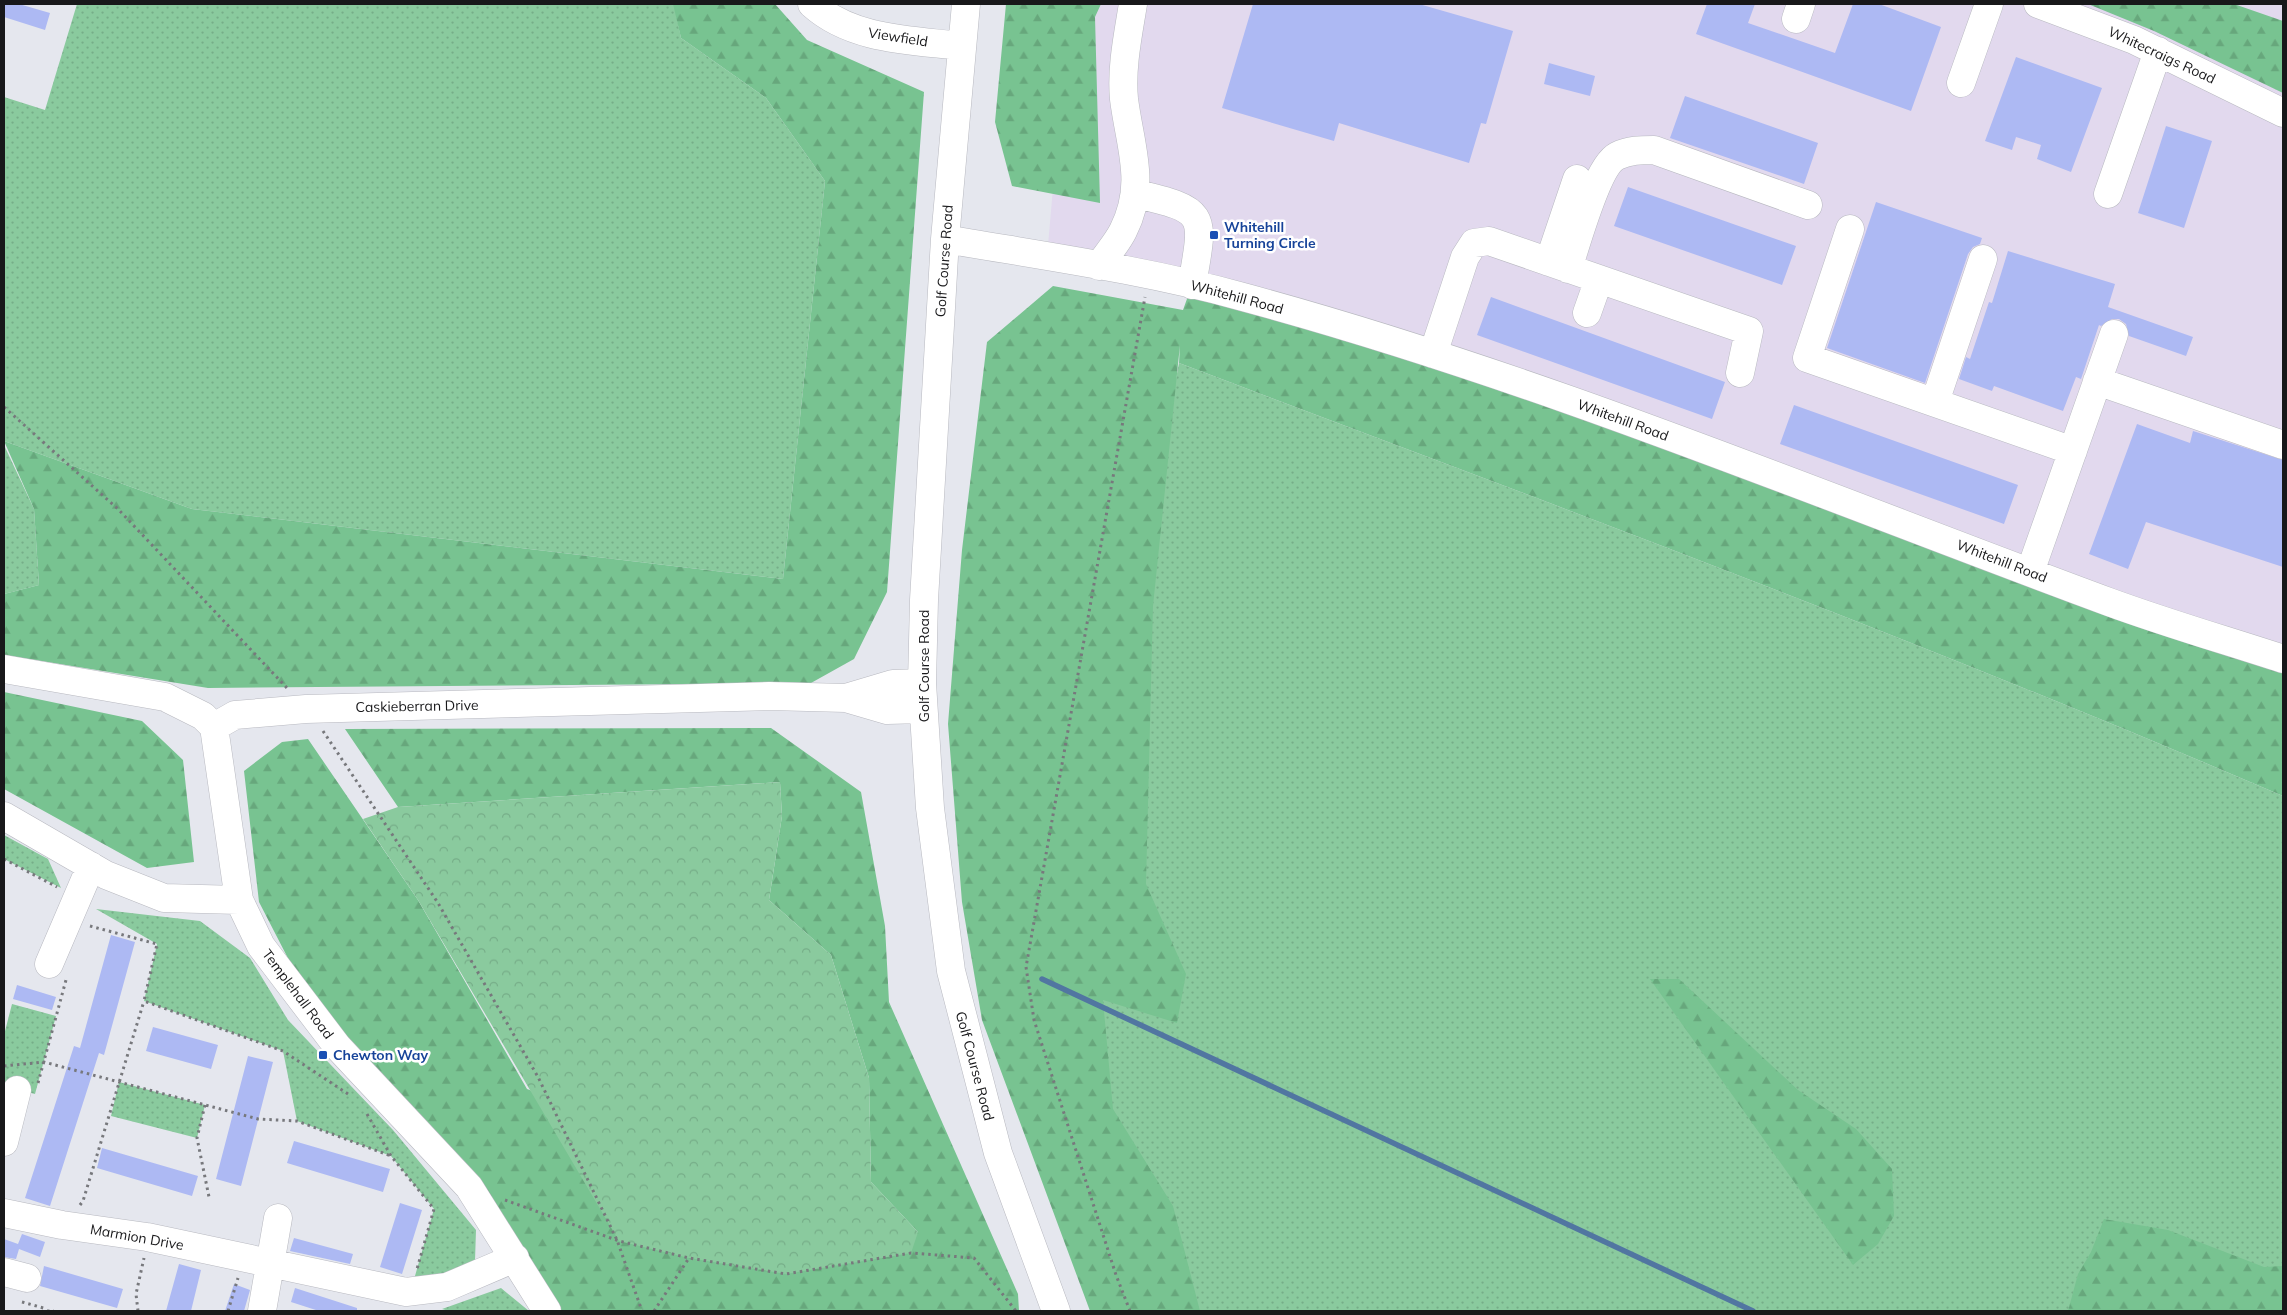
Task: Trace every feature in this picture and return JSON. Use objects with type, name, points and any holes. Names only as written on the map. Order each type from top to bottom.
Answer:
[{"type":"street","name":"Viewfield","points":[[812,4],[838,23],[859,30],[877,35],[961,46]]},
{"type":"street","name":"Golf Course Road","points":[[966,4],[945,239],[924,600],[923,696],[930,808],[951,971],[998,1153],[1056,1311]]},
{"type":"street","points":[[1099,266],[1122,232],[1136,194],[1135,158],[1124,98],[1125,50],[1133,4]]},
{"type":"street","points":[[1961,83],[1989,4]]},
{"type":"street","name":"Whitecraigs Road","points":[[2038,4],[2109,29],[2283,113]]},
{"type":"street","points":[[2108,194],[2158,51]]},
{"type":"street","points":[[1558,265],[1601,173],[1615,156],[1636,150],[1654,150],[1808,205]]},
{"type":"street","points":[[1558,265],[1577,180]]},
{"type":"street","points":[[1136,194],[1175,202],[1187,208],[1195,217],[1200,227],[1200,241],[1192,285]]},
{"type":"street","points":[[1850,229],[1807,358],[2073,451]]},
{"type":"street","name":"Whitehill Road","points":[[945,239],[1099,266],[1242,296],[1432,354],[1528,386],[1706,450],[2112,603],[2283,659]]},
{"type":"street","points":[[1432,354],[1465,257],[1474,243],[1489,241],[1750,331],[1740,373]]},
{"type":"street","points":[[1935,402],[1982,259]]},
{"type":"street","points":[[1587,313],[1600,279]]},
{"type":"street","points":[[2030,572],[2114,334]]},
{"type":"street","points":[[2097,381],[2283,445]]},
{"type":"street","points":[[4,669],[164,697],[203,716],[214,727]]},
{"type":"street","name":"Caskieberran Drive","points":[[214,727],[235,715],[306,709],[768,696],[846,698],[893,684],[923,696]]},
{"type":"street","name":"Templehall Road","points":[[214,727],[239,900],[261,946],[338,1046],[469,1187],[547,1311]]},
{"type":"street","points":[[4,816],[106,875],[164,898],[239,900]]},
{"type":"street","points":[[58,972],[68,920],[91,866]]},
{"type":"street","points":[[4,1142],[17,1090]]},
{"type":"street","name":"Marmion Drive","points":[[4,1213],[270,1262],[406,1292],[447,1287],[515,1258]]},
{"type":"street","points":[[269,1310],[270,1262],[278,1218]]},
{"type":"path","points":[[1130,1311],[1116,1275],[1034,1020],[1026,967],[1149,276]]},
{"type":"path","points":[[4,407],[118,509],[306,709],[337,750],[438,903],[538,1077],[617,1240],[642,1311]]},
{"type":"path","points":[[4,860],[61,888],[68,920],[157,944],[144,1001],[83,1201],[62,1225]]},
{"type":"path","points":[[17,1090],[35,1094],[44,1062],[58,972]]},
{"type":"path","points":[[144,1001],[283,1051],[353,1097]]},
{"type":"path","points":[[4,1066],[44,1062],[258,1119],[297,1120],[391,1156]]},
{"type":"path","points":[[206,1105],[197,1138],[209,1197]]},
{"type":"path","points":[[365,1110],[391,1156],[434,1209],[413,1283],[406,1292]]},
{"type":"path","points":[[469,1187],[617,1240],[689,1258],[786,1274],[911,1253],[974,1258],[1016,1311]]},
{"type":"path","points":[[138,1311],[136,1294],[141,1278],[147,1238]]},
{"type":"path","points":[[228,1311],[244,1257]]},
{"type":"path","points":[[654,1311],[689,1258]]},
{"type":"path","points":[[14,1283],[47,1310],[54,1311]]},
{"type":"shaded area","points":[[1069,4],[2283,4],[2283,662],[1372,335],[1047,257]]},
{"type":"green space","points":[[77,4],[674,4],[681,38],[766,98],[825,181],[783,579],[192,509],[4,441],[4,97],[45,110]]},
{"type":"green space","points":[[673,4],[775,4],[807,40],[924,92],[887,592],[854,659],[811,683],[208,688],[4,655],[4,594],[39,585],[34,509],[4,441],[192,509],[783,579],[825,181],[766,98],[681,38]]},
{"type":"green space","points":[[1006,4],[1101,4],[1095,17],[1100,203],[1012,186],[995,122]]},
{"type":"green space","points":[[2088,4],[2234,4],[2283,21],[2283,93],[2154,31]]},
{"type":"green space","points":[[1192,285],[2283,659],[2283,796],[2147,738],[1872,627],[1179,363],[1180,345],[1153,606],[1146,884],[1186,974],[1177,1023],[1103,1000],[1113,1109],[1173,1206],[1200,1311],[1090,1311],[982,1020],[962,902],[948,724],[962,550],[987,342],[1053,286],[1183,310]]},
{"type":"green space","points":[[1179,363],[1872,627],[2147,738],[2283,796],[2283,1311],[1162,1311],[1093,1104],[1123,659]]},
{"type":"green space","points":[[4,445],[34,509],[39,585],[4,594]]},
{"type":"green space","points":[[4,692],[142,721],[183,760],[194,862],[147,868],[4,789]]},
{"type":"green space","points":[[771,728],[861,792],[885,926],[889,1002],[1018,1294],[1019,1311],[547,1311],[377,1075],[293,968],[259,902],[244,771],[282,742],[308,739],[418,900],[527,1089],[918,1232],[871,1182],[869,1078],[831,955],[769,900],[782,816],[780,782],[398,807],[345,729]]},
{"type":"green space","points":[[780,782],[782,816],[769,900],[831,955],[869,1078],[871,1182],[918,1232],[911,1253],[786,1274],[689,1258],[619,1241],[418,900],[363,819],[398,807]]},
{"type":"green space","points":[[4,835],[48,859],[61,888],[4,859]]},
{"type":"green space","points":[[96,909],[200,921],[250,958],[288,1020],[393,1130],[476,1230],[475,1261],[447,1281],[413,1283],[434,1209],[391,1156],[297,1121],[283,1051],[144,1001],[157,944]]},
{"type":"green space","points":[[1650,979],[1679,979],[1798,1090],[1856,1129],[1892,1169],[1894,1216],[1878,1244],[1853,1265]]},
{"type":"green space","points":[[12,1004],[56,1016],[35,1094],[4,1086],[4,1035]]},
{"type":"green space","points":[[119,1082],[205,1105],[197,1138],[111,1116]]},
{"type":"green space","points":[[2104,1219],[2168,1230],[2264,1267],[2283,1266],[2283,1311],[2068,1311],[2078,1274],[2091,1252]]},
{"type":"green space","points":[[501,1288],[529,1311],[449,1311],[442,1309]]},
{"type":"building","points":[[4,4],[19,4],[50,13],[45,30],[4,17]]},
{"type":"building","points":[[1253,4],[1419,4],[1513,31],[1486,124],[1481,123],[1469,163],[1339,123],[1334,141],[1222,108]]},
{"type":"building","points":[[1707,4],[1755,4],[1748,23],[1835,53],[1853,4],[1879,4],[1941,27],[1911,111],[1696,34]]},
{"type":"building","points":[[2016,57],[2102,88],[2071,172],[2037,159],[2041,145],[2016,137],[2012,150],[1985,141]]},
{"type":"building","points":[[1549,63],[1595,76],[1590,96],[1544,84]]},
{"type":"building","points":[[1685,96],[1818,143],[1804,184],[1670,138]]},
{"type":"building","points":[[2166,126],[2212,141],[2184,228],[2138,213]]},
{"type":"building","points":[[1628,187],[1796,246],[1782,285],[1614,226]]},
{"type":"building","points":[[1876,202],[1982,238],[1980,244],[1973,247],[1968,254],[1925,383],[1827,348]]},
{"type":"building","points":[[2008,251],[2115,284],[2108,307],[2193,337],[2186,356],[2129,336],[2126,324],[2119,319],[2112,319],[2101,326],[2099,325],[2081,379],[2076,377],[2063,411],[1994,386],[1992,391],[1959,379],[1966,357],[1970,359],[1989,302],[1992,303]]},
{"type":"building","points":[[1491,297],[1725,382],[1712,419],[1477,335]]},
{"type":"building","points":[[1794,405],[2018,485],[2004,524],[1780,444]]},
{"type":"building","points":[[2137,424],[2190,443],[2193,431],[2283,460],[2283,567],[2146,522],[2128,569],[2089,554]]},
{"type":"building","points":[[111,935],[135,942],[104,1055],[99,1053],[50,1206],[25,1198],[74,1046],[80,1048]]},
{"type":"building","points":[[17,985],[56,997],[52,1010],[13,999]]},
{"type":"building","points":[[153,1027],[218,1045],[211,1069],[146,1051]]},
{"type":"building","points":[[248,1056],[273,1062],[241,1186],[216,1179]]},
{"type":"building","points":[[294,1141],[390,1169],[383,1192],[287,1163]]},
{"type":"building","points":[[102,1148],[198,1176],[192,1196],[97,1168]]},
{"type":"building","points":[[400,1203],[422,1210],[402,1274],[380,1267]]},
{"type":"building","points":[[22,1234],[45,1242],[40,1257],[19,1249],[16,1259],[4,1257],[4,1239],[18,1244]]},
{"type":"building","points":[[294,1238],[353,1254],[350,1264],[290,1251]]},
{"type":"building","points":[[179,1264],[201,1270],[191,1311],[166,1311]]},
{"type":"building","points":[[44,1266],[123,1289],[117,1308],[40,1286]]},
{"type":"building","points":[[234,1284],[250,1290],[244,1311],[225,1311]]},
{"type":"building","points":[[295,1288],[357,1308],[357,1311],[319,1311],[291,1302]]},
{"type":"waterway","points":[[1042,979],[1753,1311]]},
{"type":"place","name":"Whitehill Turning Circle","points":[[1214,235]]},
{"type":"place","name":"Chewton Way","points":[[323,1055]]}]
